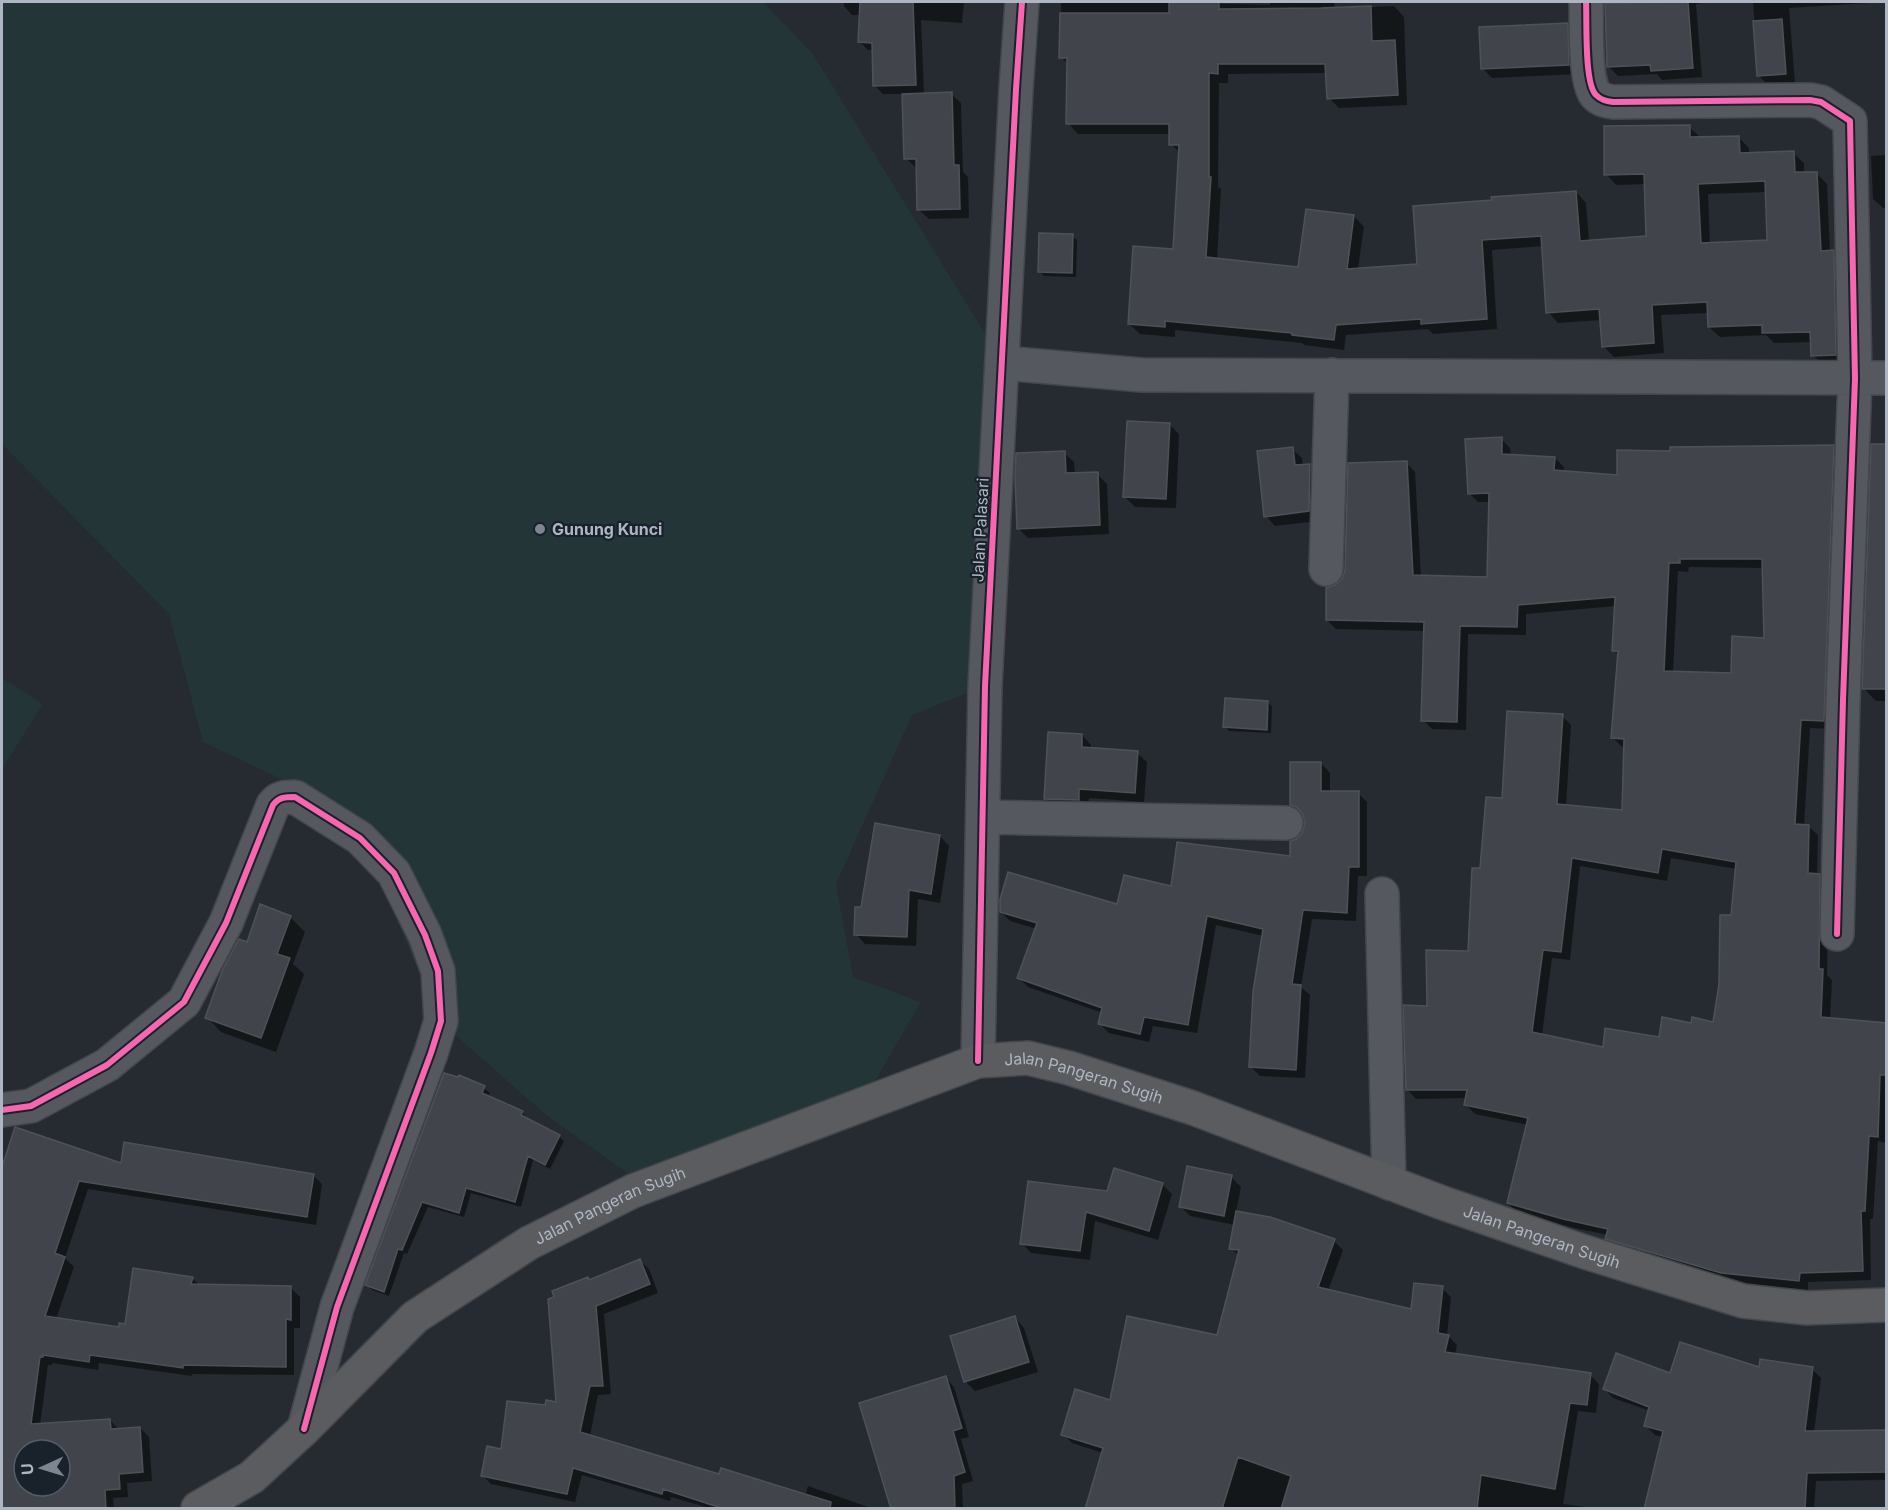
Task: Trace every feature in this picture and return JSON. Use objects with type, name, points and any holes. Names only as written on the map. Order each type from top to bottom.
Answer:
[{"type":"highway","name":"Jalan Pangeran Sugih","points":[[198,1509],[252,1477],[304,1429],[415,1317],[529,1243],[633,1191],[978,1061],[1028,1058],[1069,1068],[1193,1108],[1443,1203],[1585,1252],[1743,1301],[1807,1308],[1887,1305]]},
{"type":"street","name":"Jalan Palasari","points":[[978,1061],[985,686],[1022,2]]},
{"type":"street","points":[[1586,2],[1588,80],[1596,95],[1603,100],[1613,102],[1810,100],[1821,102],[1850,121],[1871,379],[1843,700],[1838,934]]},
{"type":"street","points":[[1003,363],[1142,375],[1871,379]]},
{"type":"street","points":[[1326,569],[1332,375]]},
{"type":"street","points":[[2,1110],[31,1106],[106,1065],[184,1002],[226,923],[256,845],[277,800],[284,796],[295,797],[360,837],[394,873],[425,935],[438,971],[441,1021],[337,1307],[304,1429]]},
{"type":"street","points":[[983,817],[1286,823]]},
{"type":"street","points":[[1382,894],[1389,1183]]},
{"type":"shaded area","name":"Gunung Kunci","points":[[2,2],[763,2],[813,54],[1003,363],[985,686],[912,715],[836,884],[853,977],[921,1002],[853,1119],[657,1194],[546,1115],[438,1020],[375,866],[300,788],[203,742],[169,614],[2,444]]},
{"type":"shaded area","points":[[2,678],[43,704],[2,769]]},
{"type":"building","points":[[860,2],[913,2],[916,85],[873,86],[872,43],[858,42]]},
{"type":"building","points":[[1169,2],[1219,2],[1219,9],[1371,6],[1372,41],[1395,40],[1398,95],[1327,99],[1325,64],[1218,64],[1218,74],[1209,73],[1209,177],[1211,177],[1206,257],[1298,267],[1306,209],[1354,215],[1347,269],[1417,264],[1413,206],[1492,200],[1491,197],[1576,191],[1580,241],[1646,236],[1644,174],[1604,175],[1604,126],[1690,125],[1690,137],[1739,136],[1740,153],[1794,151],[1795,172],[1817,172],[1821,251],[1834,250],[1836,355],[1811,356],[1810,332],[1762,333],[1762,325],[1708,327],[1707,302],[1652,305],[1654,343],[1602,347],[1599,309],[1546,313],[1541,236],[1482,240],[1487,319],[1421,324],[1421,319],[1336,325],[1334,340],[1292,335],[1292,333],[1165,321],[1165,327],[1128,324],[1133,246],[1173,249],[1179,145],[1169,145],[1169,124],[1066,124],[1067,58],[1059,58],[1060,13],[1169,13]],"holes":[[[1765,181],[1767,240],[1701,243],[1698,184]]]},
{"type":"building","points":[[1688,2],[1693,68],[1651,71],[1650,65],[1607,67],[1605,3]]},
{"type":"building","points":[[1782,19],[1786,74],[1757,76],[1753,21]]},
{"type":"building","points":[[1568,23],[1569,65],[1481,69],[1479,27]]},
{"type":"building","points":[[952,92],[954,165],[959,165],[960,209],[917,210],[916,159],[904,159],[902,94]]},
{"type":"building","points":[[1039,233],[1073,234],[1072,273],[1038,272]]},
{"type":"building","points":[[1127,421],[1170,423],[1166,499],[1123,497]]},
{"type":"building","points":[[1502,437],[1502,454],[1555,457],[1554,470],[1617,475],[1617,450],[1670,451],[1670,447],[1834,445],[1824,721],[1801,720],[1795,824],[1809,825],[1808,873],[1820,874],[1819,969],[1823,969],[1821,1017],[1887,1023],[1887,1075],[1880,1075],[1878,1137],[1869,1136],[1865,1211],[1861,1211],[1863,1271],[1800,1273],[1799,1281],[1721,1273],[1605,1239],[1608,1229],[1507,1203],[1528,1118],[1464,1105],[1467,1090],[1406,1090],[1403,1005],[1427,1006],[1426,950],[1468,951],[1472,868],[1480,868],[1486,797],[1502,798],[1507,711],[1563,714],[1557,804],[1622,810],[1624,739],[1611,738],[1618,651],[1612,651],[1615,597],[1518,605],[1517,627],[1460,626],[1457,722],[1421,721],[1424,622],[1326,620],[1326,588],[1342,579],[1345,570],[1348,463],[1407,461],[1413,575],[1487,577],[1489,493],[1468,494],[1465,439]],"holes":[[[1680,559],[1762,559],[1764,638],[1732,636],[1731,673],[1664,671],[1669,563],[1680,563]],[[1662,849],[1736,862],[1731,915],[1720,915],[1719,984],[1713,1022],[1692,1017],[1691,1023],[1662,1017],[1659,1037],[1605,1028],[1603,1047],[1532,1032],[1543,950],[1561,952],[1572,858],[1658,873]]]},
{"type":"building","points":[[1871,444],[1887,444],[1887,689],[1862,689]]},
{"type":"building","points":[[1293,447],[1295,465],[1310,464],[1309,511],[1264,517],[1257,451]]},
{"type":"building","points":[[1065,451],[1066,473],[1098,472],[1100,525],[1017,529],[1016,453]]},
{"type":"building","points":[[1225,698],[1268,701],[1267,730],[1223,727]]},
{"type":"building","points":[[1048,732],[1082,734],[1082,747],[1138,751],[1135,793],[1079,789],[1079,800],[1044,799]]},
{"type":"building","points":[[1290,762],[1321,762],[1321,791],[1359,791],[1359,867],[1349,867],[1347,913],[1303,910],[1292,984],[1301,985],[1296,1070],[1249,1067],[1253,992],[1263,929],[1207,916],[1188,1025],[1144,1017],[1140,1034],[1098,1024],[1102,1008],[1017,978],[1037,923],[1000,912],[1000,899],[1008,872],[1117,904],[1124,875],[1171,886],[1177,842],[1290,856],[1290,841],[1302,833],[1305,823],[1302,813],[1290,805]]},
{"type":"building","points":[[875,823],[940,835],[931,894],[909,890],[907,937],[854,935],[855,907],[861,907]]},
{"type":"building","points":[[260,904],[291,916],[277,954],[290,958],[261,1038],[205,1018],[222,971],[239,939],[247,942]]},
{"type":"building","points":[[444,1073],[458,1077],[459,1075],[485,1086],[482,1093],[523,1111],[521,1115],[560,1135],[545,1165],[528,1156],[515,1202],[466,1188],[459,1213],[422,1202],[402,1250],[398,1249],[384,1292],[365,1285]]},
{"type":"building","points":[[15,1127],[121,1163],[124,1142],[314,1174],[307,1217],[79,1181],[55,1253],[65,1257],[45,1316],[119,1327],[119,1323],[125,1324],[133,1268],[193,1277],[191,1284],[291,1286],[291,1320],[286,1319],[286,1367],[183,1365],[183,1368],[90,1355],[89,1362],[43,1355],[40,1357],[31,1424],[110,1419],[111,1429],[140,1427],[143,1472],[119,1474],[120,1489],[105,1490],[106,1509],[2,1509],[2,1167]]},
{"type":"building","points":[[1187,1166],[1232,1175],[1224,1216],[1179,1207]]},
{"type":"building","points":[[1114,1168],[1163,1183],[1149,1231],[1086,1212],[1080,1251],[1020,1244],[1028,1181],[1107,1191]]},
{"type":"building","points":[[1236,1211],[1270,1217],[1335,1239],[1318,1287],[1411,1309],[1414,1283],[1443,1286],[1438,1333],[1449,1335],[1445,1352],[1591,1373],[1587,1405],[1570,1403],[1555,1489],[1481,1475],[1477,1509],[1281,1509],[1291,1476],[1238,1457],[1222,1509],[1085,1509],[1103,1448],[1061,1435],[1075,1389],[1110,1400],[1127,1316],[1217,1335],[1239,1250],[1229,1249]]},
{"type":"building","points":[[640,1259],[650,1284],[596,1306],[603,1386],[590,1386],[580,1432],[719,1474],[721,1468],[831,1502],[830,1509],[724,1509],[663,1489],[662,1494],[573,1468],[567,1494],[481,1476],[487,1446],[501,1449],[507,1401],[545,1405],[546,1400],[556,1402],[548,1299],[554,1297],[552,1291],[588,1277],[589,1280]]},
{"type":"building","points":[[1015,1316],[1029,1362],[964,1382],[950,1336]]},
{"type":"building","points":[[1680,1342],[1759,1367],[1760,1359],[1813,1367],[1805,1431],[1887,1430],[1887,1472],[1807,1473],[1805,1509],[1644,1509],[1663,1431],[1644,1426],[1649,1407],[1603,1389],[1616,1353],[1670,1373]]},
{"type":"building","points":[[946,1376],[962,1428],[953,1431],[965,1472],[954,1476],[955,1509],[891,1509],[859,1403]]},
{"type":"cycle path","points":[[978,1061],[985,686],[1022,2]]},
{"type":"cycle path","points":[[1586,2],[1587,51],[1592,88],[1596,95],[1606,101],[1810,100],[1821,102],[1850,121],[1855,379],[1837,934]]},
{"type":"cycle path","points":[[2,1110],[31,1106],[107,1065],[184,1002],[226,923],[273,805],[278,800],[295,797],[360,838],[394,873],[425,935],[438,971],[441,1021],[337,1307],[304,1429]]},
{"type":"place","name":"Gunung Kunci","points":[[540,529]]}]
